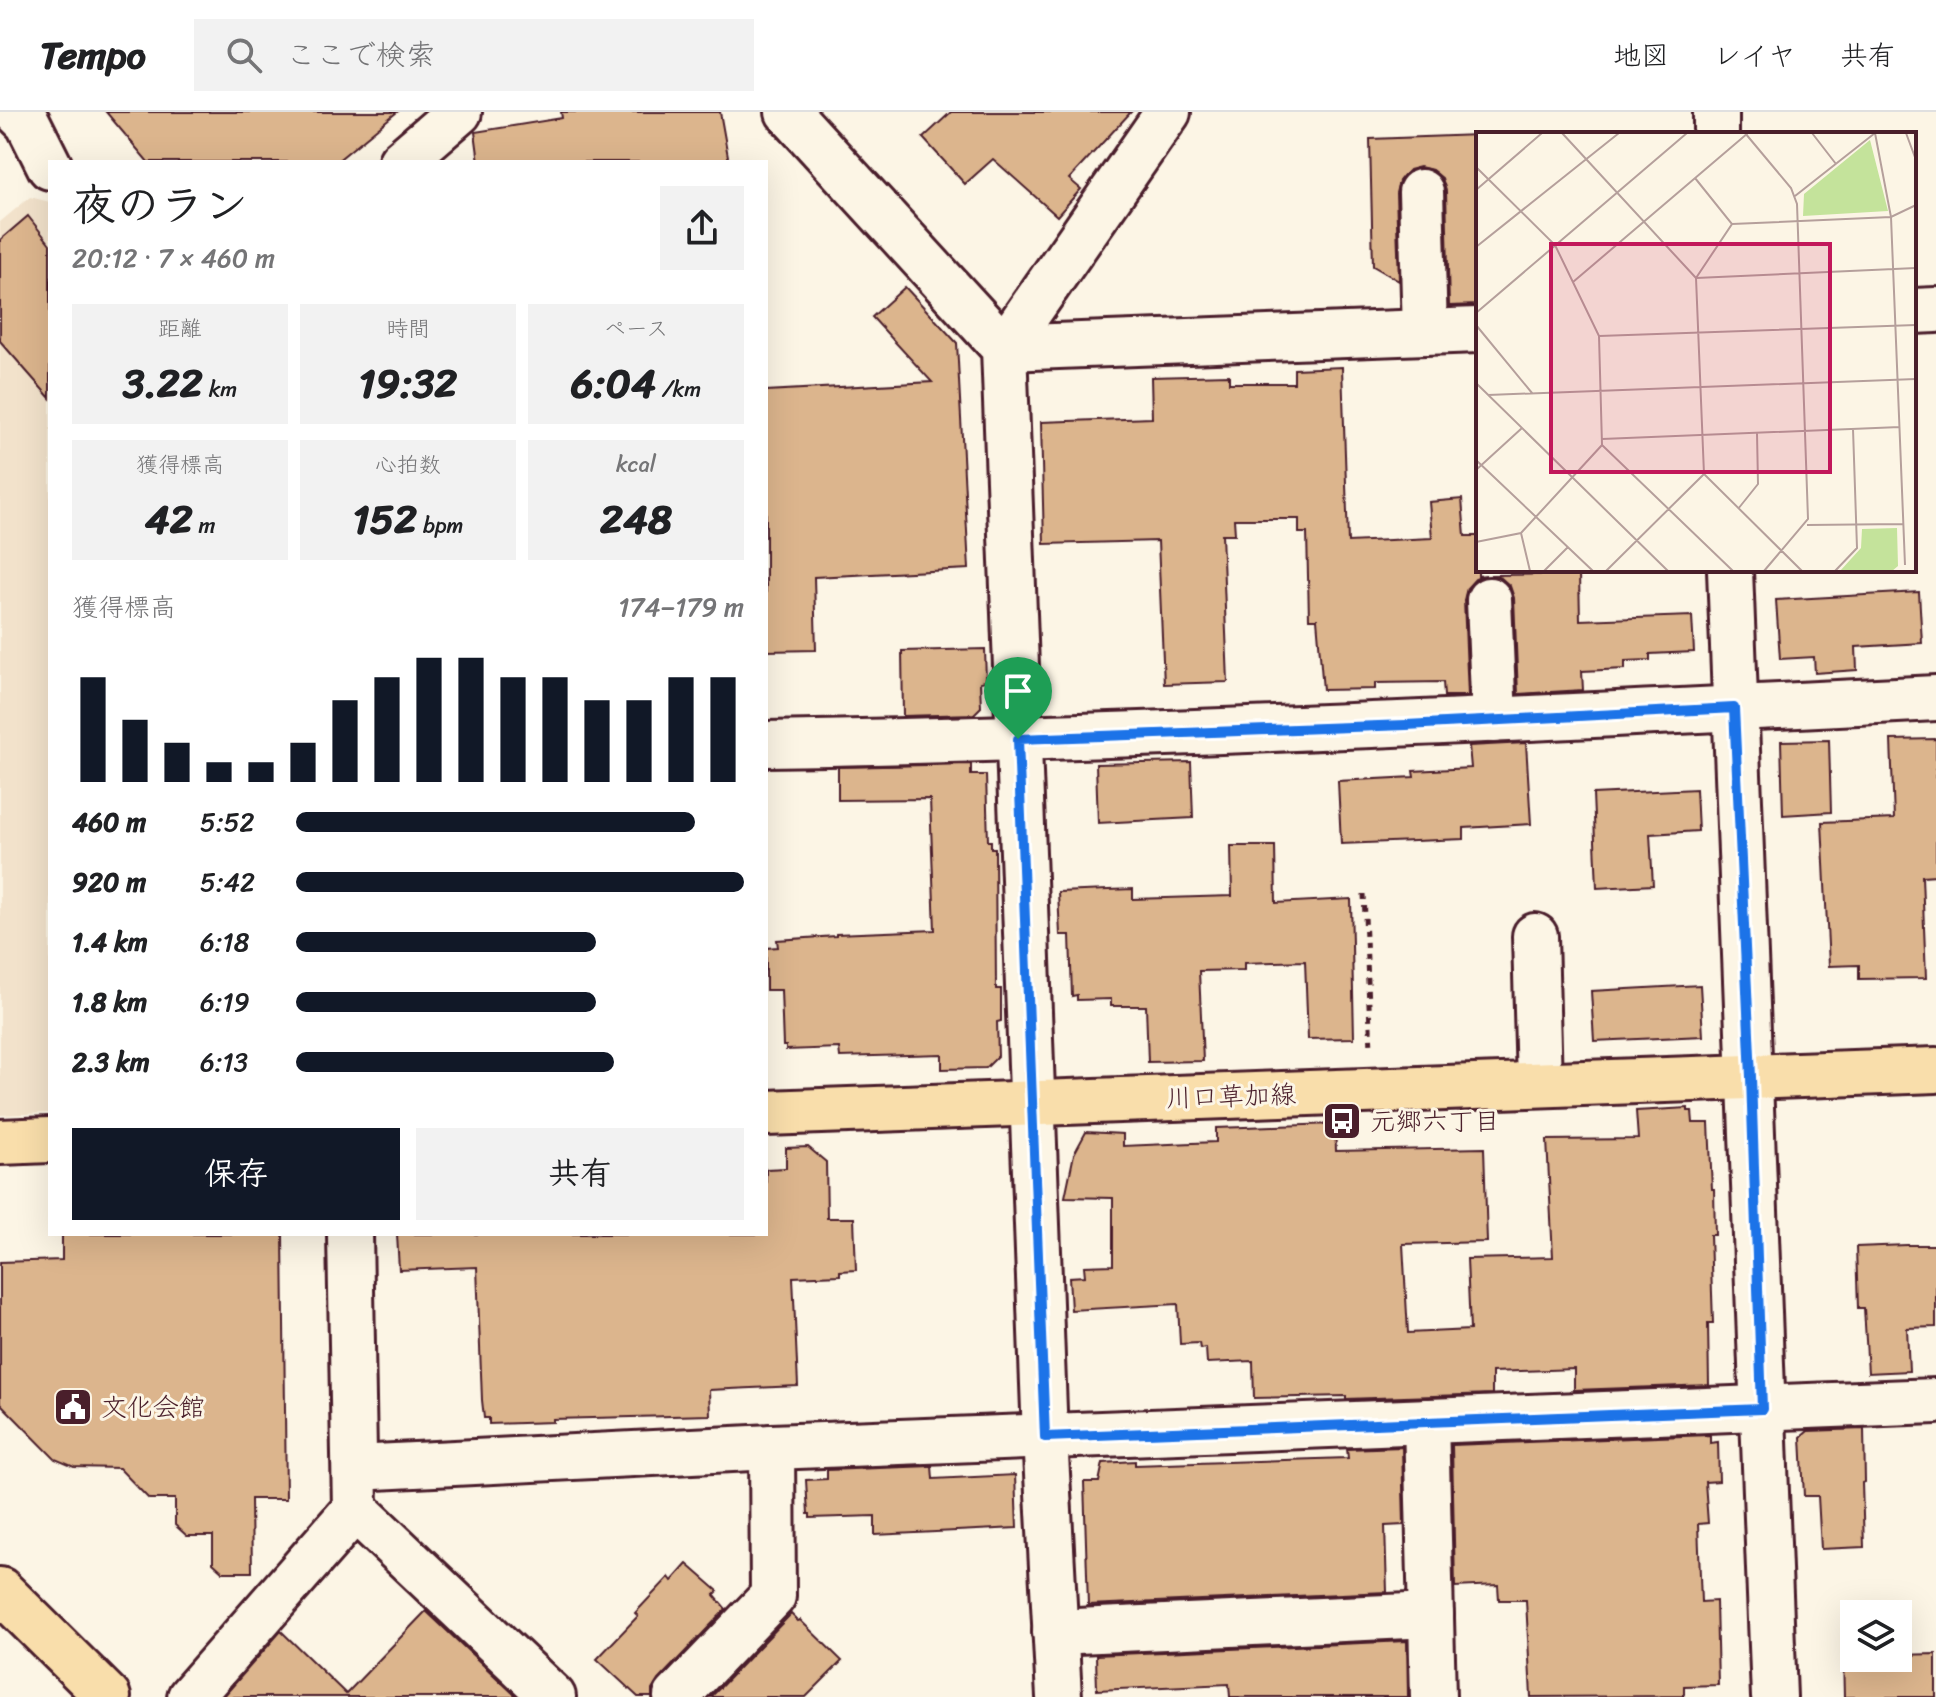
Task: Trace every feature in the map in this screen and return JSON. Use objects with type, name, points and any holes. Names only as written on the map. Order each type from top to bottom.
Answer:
[{"type":"main road","name":"川口草加線","points":[[768,1113],[1936,1070]]},
{"type":"main road","points":[[0,1142],[48,1140]]},
{"type":"main road","points":[[0,1590],[108,1697]]},
{"type":"street","points":[[403,160],[459,112]]},
{"type":"street","points":[[788,112],[1004,348],[1476,330]]},
{"type":"street","points":[[1059,1697],[1045,1437],[1004,348],[1168,112]]},
{"type":"street","points":[[21,123],[48,164]]},
{"type":"street","points":[[1421,192],[1425,332]]},
{"type":"street","points":[[1916,311],[1936,310]]},
{"type":"street","points":[[1730,572],[1774,1697]]},
{"type":"street","points":[[1489,600],[1494,720]]},
{"type":"street","points":[[768,744],[1018,739],[1936,698]]},
{"type":"street","points":[[1535,936],[1539,1084]]},
{"type":"street","points":[[190,1697],[355,1488],[350,1236]]},
{"type":"street","points":[[355,1488],[772,1447],[1936,1401]]},
{"type":"street","points":[[1426,1421],[1433,1697]]},
{"type":"street","points":[[676,1697],[773,1596],[772,1447]]},
{"type":"street","points":[[355,1488],[553,1697]]},
{"type":"street","points":[[1055,1632],[1431,1615]]},
{"type":"path","points":[[1364,894],[1373,1090]]},
{"type":"shaded area","points":[[30,197],[48,202],[48,1113],[0,1115],[0,222]]},
{"type":"building","points":[[106,112],[397,112],[338,160],[146,160]]},
{"type":"building","points":[[561,112],[720,112],[729,160],[479,160],[475,132],[562,118]]},
{"type":"building","points":[[951,112],[1131,112],[1069,179],[1081,189],[1057,216],[993,159],[965,184],[923,138]]},
{"type":"building","points":[[1476,135],[1476,305],[1449,306],[1446,191],[1442,178],[1432,170],[1420,167],[1409,170],[1399,181],[1396,193],[1399,281],[1373,266],[1370,139]]},
{"type":"building","points":[[28,216],[48,241],[48,396],[0,341],[0,240]]},
{"type":"building","points":[[905,287],[957,343],[969,569],[814,577],[816,650],[768,651],[768,391],[932,382],[872,317]]},
{"type":"building","points":[[1342,367],[1348,542],[1432,538],[1429,502],[1462,499],[1465,536],[1476,536],[1476,572],[1478,576],[1486,575],[1475,579],[1467,588],[1464,600],[1468,696],[1444,696],[1443,682],[1375,683],[1375,689],[1323,690],[1317,619],[1309,619],[1307,533],[1299,533],[1299,519],[1234,519],[1235,534],[1222,534],[1228,682],[1164,684],[1158,541],[1044,544],[1041,422],[1152,418],[1151,377],[1229,375],[1229,383],[1294,383],[1294,369]]},
{"type":"building","points":[[1579,574],[1580,620],[1692,616],[1694,652],[1650,654],[1650,660],[1625,661],[1625,669],[1582,671],[1583,690],[1518,694],[1514,598],[1510,586],[1501,578],[1490,575]]},
{"type":"building","points":[[1919,592],[1922,643],[1856,647],[1857,670],[1815,673],[1814,657],[1780,659],[1776,600]]},
{"type":"building","points":[[985,649],[986,681],[980,682],[981,707],[974,714],[903,716],[902,651]]},
{"type":"building","points":[[1936,739],[1936,875],[1922,876],[1926,978],[1859,979],[1859,965],[1829,966],[1822,822],[1894,819],[1891,740]]},
{"type":"building","points":[[1829,740],[1831,812],[1783,815],[1781,741]]},
{"type":"building","points":[[1526,743],[1531,824],[1464,828],[1464,839],[1341,844],[1338,781],[1414,777],[1413,771],[1471,768],[1469,746]]},
{"type":"building","points":[[1191,762],[1193,818],[1098,823],[1096,764]]},
{"type":"building","points":[[971,764],[971,775],[986,775],[988,841],[991,841],[991,848],[995,848],[996,989],[1001,989],[1001,1021],[997,1022],[998,1056],[986,1068],[942,1069],[942,1054],[840,1057],[839,1048],[786,1050],[783,1046],[781,990],[768,990],[768,948],[778,947],[777,940],[935,930],[930,799],[838,800],[838,767]]},
{"type":"building","points":[[1696,789],[1698,831],[1650,834],[1653,885],[1597,888],[1593,794]]},
{"type":"building","points":[[1231,846],[1275,846],[1276,903],[1351,899],[1354,1038],[1308,1039],[1305,961],[1244,963],[1244,970],[1199,971],[1203,1061],[1148,1062],[1146,1006],[1111,1006],[1111,999],[1077,1000],[1077,995],[1072,996],[1070,935],[1060,935],[1058,892],[1133,889],[1133,899],[1232,896]]},
{"type":"building","points":[[1700,985],[1703,1036],[1594,1041],[1591,991]]},
{"type":"building","points":[[1688,1108],[1692,1111],[1693,1123],[1709,1123],[1715,1235],[1710,1235],[1713,1323],[1708,1323],[1709,1385],[1574,1390],[1574,1369],[1492,1372],[1492,1394],[1346,1399],[1346,1396],[1254,1398],[1253,1361],[1207,1363],[1206,1348],[1200,1349],[1199,1343],[1180,1344],[1178,1304],[1071,1310],[1069,1277],[1085,1276],[1084,1266],[1113,1265],[1113,1198],[1065,1197],[1074,1154],[1086,1132],[1123,1134],[1123,1146],[1216,1142],[1216,1128],[1335,1124],[1336,1151],[1484,1148],[1487,1242],[1403,1244],[1408,1333],[1470,1330],[1467,1259],[1553,1257],[1547,1140],[1638,1139],[1636,1111]]},
{"type":"building","points":[[808,1147],[826,1162],[827,1218],[854,1218],[856,1270],[840,1271],[840,1275],[793,1277],[798,1386],[709,1390],[710,1415],[489,1424],[489,1418],[484,1418],[482,1400],[477,1267],[399,1270],[397,1236],[768,1236],[768,1169],[786,1168],[786,1148]]},
{"type":"building","name":"文化会館","points":[[62,1236],[283,1236],[286,1499],[251,1499],[252,1572],[223,1572],[213,1563],[213,1536],[187,1536],[175,1525],[175,1499],[149,1499],[119,1468],[74,1467],[55,1459],[0,1403],[0,1262],[62,1260]]},
{"type":"building","points":[[1936,1245],[1936,1327],[1907,1328],[1909,1371],[1868,1373],[1864,1308],[1858,1308],[1856,1247]]},
{"type":"building","points":[[1864,1429],[1864,1547],[1821,1549],[1818,1496],[1804,1496],[1801,1437],[1808,1431]]},
{"type":"building","points":[[1710,1435],[1710,1443],[1718,1442],[1719,1481],[1705,1482],[1708,1523],[1698,1524],[1701,1602],[1716,1601],[1718,1685],[1684,1686],[1684,1696],[1531,1697],[1526,1600],[1499,1600],[1498,1585],[1455,1587],[1452,1445]]},
{"type":"building","points":[[1402,1447],[1404,1525],[1385,1526],[1387,1592],[1088,1605],[1084,1482],[1099,1482],[1103,1463],[1135,1461],[1135,1465],[1348,1458],[1347,1449]]},
{"type":"building","points":[[932,1466],[933,1479],[1015,1475],[1017,1528],[875,1535],[875,1516],[810,1518],[808,1514],[806,1480],[827,1479],[827,1470]]},
{"type":"building","points":[[687,1564],[718,1591],[714,1595],[726,1609],[658,1680],[652,1697],[638,1697],[597,1659],[638,1616],[635,1613],[669,1577],[672,1581]]},
{"type":"building","points":[[426,1611],[517,1697],[223,1697],[281,1631],[346,1694]]},
{"type":"building","points":[[791,1614],[842,1661],[806,1697],[711,1697]]},
{"type":"building","points":[[1407,1641],[1408,1697],[1230,1697],[1229,1684],[1097,1690],[1096,1655]]},
{"type":"building","points":[[1936,1654],[1936,1697],[1844,1697],[1843,1672],[1912,1672],[1912,1655]]},
{"type":"place","name":"元郷六丁目","points":[[1342,1121]]},
{"type":"place","name":"文化会館","points":[[73,1407]]},
{"type":"route","points":[[1734,708],[1762,1409],[1045,1437],[1018,739],[1406,725],[1734,708]]}]
